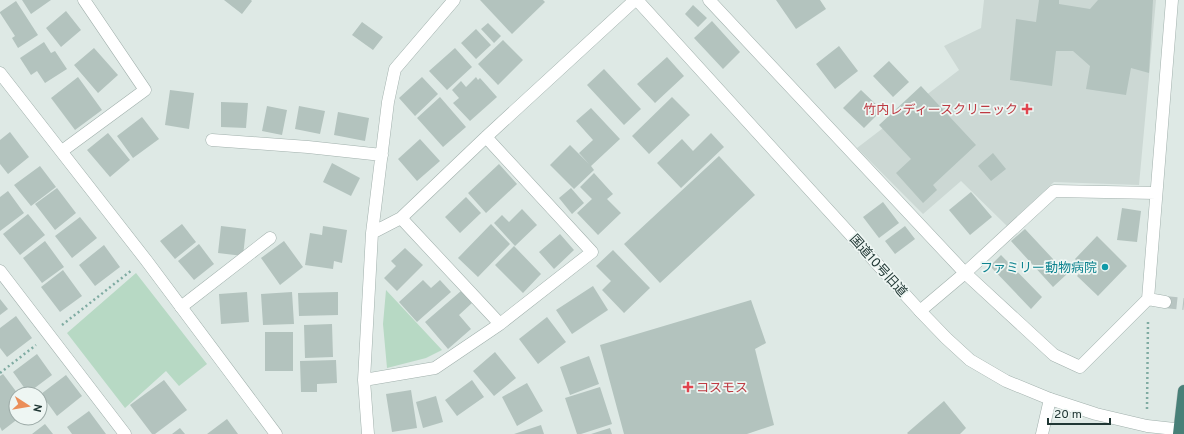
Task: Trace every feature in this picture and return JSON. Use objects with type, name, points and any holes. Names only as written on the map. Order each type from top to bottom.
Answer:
[{"type":"highway","points":[[1181,431],[1184,391]]},
{"type":"street","points":[[62,152],[145,90],[84,0]]},
{"type":"street","points":[[368,434],[364,380],[372,233],[388,102],[394,69],[454,0]]},
{"type":"street","points":[[372,233],[401,218],[486,137],[636,0]]},
{"type":"street","name":"国道10号旧道","points":[[636,0],[920,311],[970,360],[1006,381],[1050,399],[1096,414],[1147,426],[1181,431]]},
{"type":"street","points":[[709,0],[965,273],[1054,355],[1080,367],[1148,300],[1172,0]]},
{"type":"street","points":[[0,73],[146,260],[276,434]]},
{"type":"street","points":[[364,380],[435,368],[500,324],[592,252],[486,137]]},
{"type":"street","points":[[212,140],[308,147],[382,155]]},
{"type":"street","points":[[920,311],[965,273],[1054,191],[1156,193]]},
{"type":"street","points":[[401,218],[500,324]]},
{"type":"street","points":[[181,307],[270,238]]},
{"type":"street","points":[[0,271],[125,434]]},
{"type":"street","points":[[1148,300],[1165,302]]},
{"type":"street","points":[[1042,434],[1050,399]]},
{"type":"path","points":[[0,373],[146,260]]},
{"type":"path","points":[[1147,426],[1148,300]]},
{"type":"shaded area","name":"竹内レディースクリニック","points":[[984,0],[1156,0],[1139,185],[1054,182],[1007,226],[961,181],[923,214],[857,148],[959,70],[944,46],[981,28]]},
{"type":"green space","points":[[136,273],[207,364],[179,386],[166,371],[125,408],[67,333]]},
{"type":"green space","points":[[386,290],[442,350],[426,358],[387,368],[383,324]]},
{"type":"building","points":[[22,0],[51,0],[31,14]]},
{"type":"building","points":[[224,0],[251,0],[252,1],[242,14]]},
{"type":"building","points":[[480,0],[543,0],[545,2],[512,34]]},
{"type":"building","points":[[776,0],[820,0],[826,9],[796,29]]},
{"type":"building","name":"竹内レディースクリニック","points":[[1039,0],[1059,0],[1059,4],[1090,9],[1098,0],[1153,0],[1149,73],[1131,68],[1126,95],[1086,89],[1090,66],[1073,51],[1056,51],[1052,86],[1010,80],[1016,19],[1036,22]]},
{"type":"building","points":[[16,1],[38,35],[18,48],[12,38],[15,36],[0,13]]},
{"type":"building","points":[[693,5],[707,18],[698,27],[685,14]]},
{"type":"building","points":[[66,11],[81,30],[61,47],[46,28]]},
{"type":"building","points":[[712,21],[740,52],[723,69],[694,38]]},
{"type":"building","points":[[362,22],[383,37],[373,50],[352,35]]},
{"type":"building","points":[[488,23],[501,36],[494,43],[481,29]]},
{"type":"building","points":[[476,29],[491,45],[476,59],[461,43]]},
{"type":"building","points":[[503,40],[523,60],[498,85],[478,64]]},
{"type":"building","points":[[44,42],[51,53],[55,51],[67,69],[45,83],[37,71],[31,75],[20,58]]},
{"type":"building","points":[[839,46],[858,71],[835,89],[816,64]]},
{"type":"building","points":[[94,48],[118,75],[98,93],[74,65]]},
{"type":"building","points":[[455,48],[472,67],[447,90],[429,71]]},
{"type":"building","points":[[667,57],[684,76],[655,103],[637,84]]},
{"type":"building","points":[[889,61],[909,82],[893,97],[873,76]]},
{"type":"building","points":[[604,69],[641,109],[624,125],[587,85]]},
{"type":"building","points":[[78,77],[102,110],[75,130],[51,98]]},
{"type":"building","points":[[422,77],[438,94],[415,116],[399,98]]},
{"type":"building","points":[[476,77],[478,80],[480,78],[497,97],[470,121],[453,103],[459,98],[452,90],[461,81],[466,87]]},
{"type":"building","points":[[921,86],[976,145],[933,185],[937,190],[923,203],[896,173],[911,159],[879,125]]},
{"type":"building","points":[[170,90],[194,93],[189,129],[165,125]]},
{"type":"building","points":[[861,90],[882,110],[864,128],[843,108]]},
{"type":"building","points":[[440,97],[466,127],[443,147],[417,118]]},
{"type":"building","points":[[672,97],[690,115],[649,154],[632,136]]},
{"type":"building","points":[[221,102],[248,103],[246,128],[221,127]]},
{"type":"building","points":[[267,106],[287,110],[282,135],[262,131]]},
{"type":"building","points":[[299,106],[325,111],[320,134],[295,129]]},
{"type":"building","points":[[591,108],[620,139],[591,166],[594,170],[574,189],[550,165],[570,145],[589,164],[579,153],[593,140],[576,121]]},
{"type":"building","points":[[338,112],[369,118],[365,141],[334,135]]},
{"type":"building","points":[[142,117],[159,139],[133,158],[117,136]]},
{"type":"building","points":[[10,132],[29,157],[8,174],[0,164],[0,140]]},
{"type":"building","points":[[108,133],[130,160],[110,177],[87,150]]},
{"type":"building","points":[[711,133],[724,147],[681,188],[657,163],[682,139],[693,151]]},
{"type":"building","points":[[420,139],[440,161],[417,181],[398,159]]},
{"type":"building","points":[[993,153],[1006,169],[991,181],[978,166]]},
{"type":"building","points":[[719,156],[755,195],[660,283],[624,244]]},
{"type":"building","points":[[332,163],[360,178],[351,196],[323,182]]},
{"type":"building","points":[[499,164],[517,184],[486,213],[468,193]]},
{"type":"building","points":[[40,166],[56,187],[31,206],[14,185]]},
{"type":"building","points":[[594,173],[613,194],[607,199],[621,213],[598,235],[577,213],[592,199],[580,187]]},
{"type":"building","points":[[57,188],[76,213],[55,230],[35,204]]},
{"type":"building","points":[[571,188],[584,203],[572,214],[559,198]]},
{"type":"building","points":[[8,191],[24,213],[0,231],[0,197]]},
{"type":"building","points":[[971,192],[992,217],[970,235],[949,210]]},
{"type":"building","points":[[466,197],[481,213],[460,233],[445,217]]},
{"type":"building","points":[[883,202],[899,223],[879,238],[863,217]]},
{"type":"building","points":[[1122,208],[1141,211],[1137,242],[1117,240]]},
{"type":"building","points":[[522,209],[537,225],[515,246],[494,223],[502,215],[509,222]]},
{"type":"building","points":[[28,214],[45,235],[20,255],[3,234]]},
{"type":"building","points":[[80,217],[97,238],[72,258],[55,236]]},
{"type":"building","points":[[182,224],[196,242],[175,259],[160,241]]},
{"type":"building","points":[[491,224],[510,244],[478,277],[458,258]]},
{"type":"building","points":[[221,226],[246,229],[243,256],[218,253]]},
{"type":"building","points":[[323,226],[347,230],[342,263],[334,261],[333,269],[305,265],[310,233],[322,235]]},
{"type":"building","points":[[905,226],[915,239],[895,254],[885,241]]},
{"type":"building","points":[[1025,229],[1067,274],[1053,287],[1011,241]]},
{"type":"building","points":[[560,234],[574,250],[554,269],[539,252]]},
{"type":"building","name":"ファミリー動物病院","points":[[1097,236],[1127,266],[1098,296],[1077,276],[1084,268],[1075,259]]},
{"type":"building","points":[[45,241],[64,267],[42,283],[23,258]]},
{"type":"building","points":[[284,241],[303,267],[280,285],[261,258]]},
{"type":"building","points":[[199,244],[214,264],[194,280],[178,261]]},
{"type":"building","points":[[104,245],[120,267],[95,286],[79,265]]},
{"type":"building","points":[[514,246],[541,274],[523,293],[495,265]]},
{"type":"building","points":[[405,248],[423,265],[397,291],[384,278],[396,266],[391,261]]},
{"type":"building","points":[[613,250],[650,288],[624,313],[602,290],[611,281],[596,266]]},
{"type":"building","points":[[1001,255],[1042,297],[1031,309],[990,266]]},
{"type":"building","points":[[63,270],[82,296],[60,312],[41,287]]},
{"type":"building","points":[[423,280],[431,288],[440,280],[451,292],[417,322],[399,302]]},
{"type":"building","points":[[593,286],[608,310],[572,334],[556,310]]},
{"type":"building","points":[[461,291],[472,303],[459,315],[471,329],[448,349],[425,322]]},
{"type":"building","points":[[247,292],[249,322],[221,324],[219,294]]},
{"type":"building","points":[[292,292],[294,324],[263,325],[261,294]]},
{"type":"building","points":[[338,292],[338,315],[299,316],[298,293]]},
{"type":"building","points":[[0,299],[8,309],[0,315]]},
{"type":"building","name":"コスモス","points":[[751,300],[766,343],[755,349],[774,425],[747,434],[624,434],[600,345]]},
{"type":"building","points":[[16,316],[32,338],[7,357],[0,348],[0,328]]},
{"type":"building","points":[[547,317],[566,342],[538,364],[519,339]]},
{"type":"building","points":[[332,324],[333,357],[305,358],[304,325]]},
{"type":"building","points":[[265,332],[293,332],[293,371],[265,371]]},
{"type":"building","points":[[495,352],[516,378],[494,396],[473,371]]},
{"type":"building","points":[[37,354],[52,375],[37,386],[23,386],[13,372]]},
{"type":"building","points":[[589,356],[599,384],[570,395],[560,367]]},
{"type":"building","points":[[336,360],[337,383],[317,384],[317,392],[301,392],[300,361]]},
{"type":"building","points":[[3,374],[12,386],[8,386],[9,426],[2,431],[0,427],[0,376]]},
{"type":"building","points":[[66,375],[82,396],[57,416],[48,404],[48,389]]},
{"type":"building","points":[[164,380],[187,410],[155,434],[152,434],[130,405]]},
{"type":"building","points":[[472,380],[484,397],[457,416],[445,400]]},
{"type":"building","points":[[527,383],[543,411],[517,426],[502,397]]},
{"type":"building","points":[[600,387],[612,424],[577,434],[565,398]]},
{"type":"building","points":[[411,390],[417,428],[392,432],[386,394]]},
{"type":"building","points":[[436,396],[443,422],[423,428],[416,402]]},
{"type":"building","points":[[944,401],[966,428],[960,434],[907,433]]},
{"type":"building","points":[[89,411],[106,434],[72,434],[67,427]]},
{"type":"building","points":[[227,419],[238,434],[207,434]]},
{"type":"building","points":[[541,425],[544,434],[514,434]]},
{"type":"building","points":[[42,426],[47,426],[53,434],[32,434]]},
{"type":"building","points":[[180,428],[185,434],[172,434]]},
{"type":"building","points":[[610,428],[612,434],[591,434]]},
{"type":"tunnel","points":[[1165,302],[1184,304]]},
{"type":"place","name":"竹内レディースクリニック","points":[[1027,109]]},
{"type":"place","name":"ファミリー動物病院","points":[[1105,267]]},
{"type":"place","name":"コスモス","points":[[688,387]]}]
